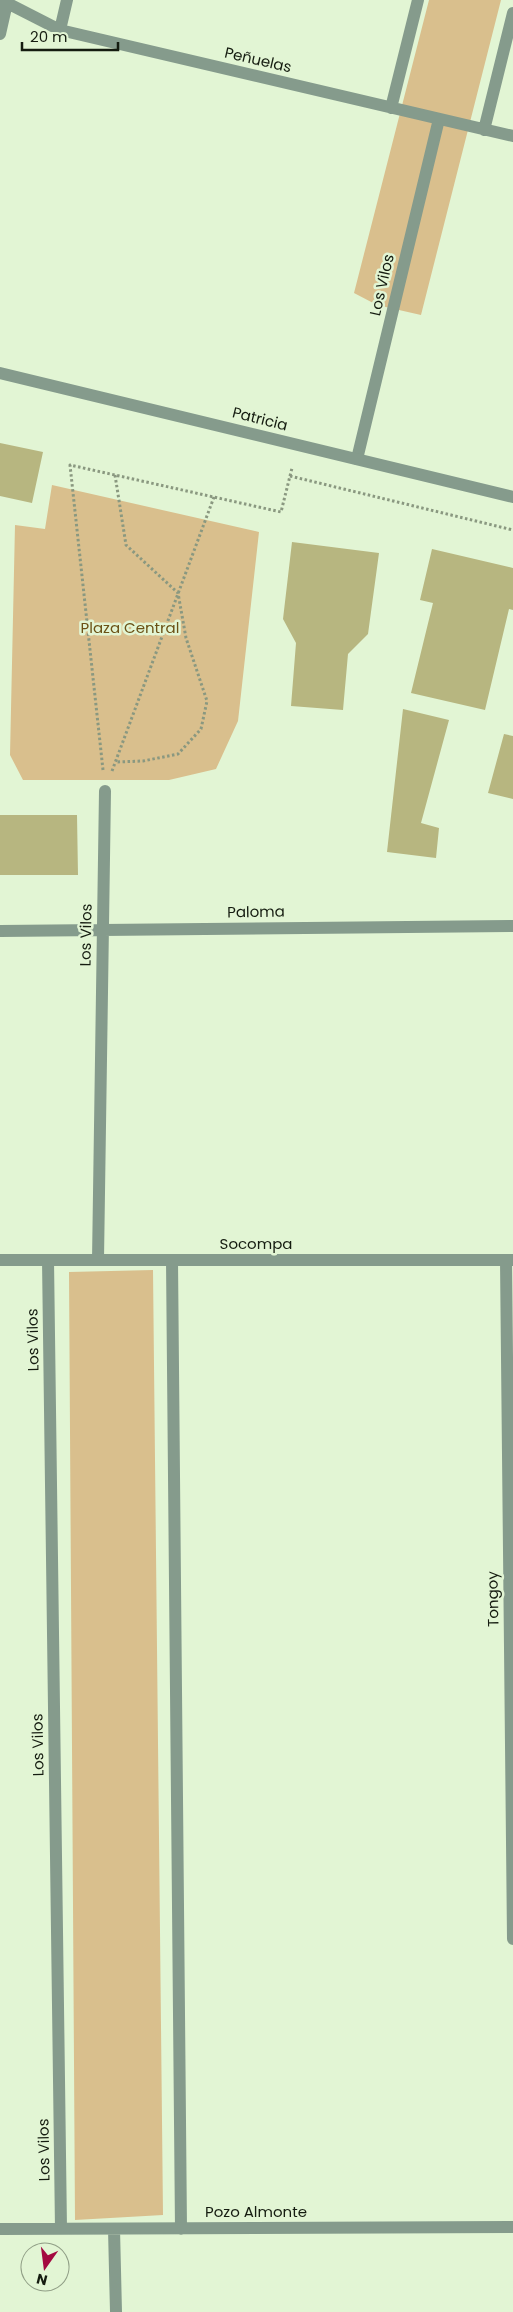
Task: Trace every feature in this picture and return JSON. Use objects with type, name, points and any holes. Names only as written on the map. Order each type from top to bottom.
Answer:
[{"type":"street","points":[[60,30],[67,0]]},
{"type":"street","points":[[391,108],[418,0]]},
{"type":"street","points":[[0,34],[4,2]]},
{"type":"street","name":"Peñuelas","points":[[4,2],[60,30],[513,136]]},
{"type":"street","points":[[484,130],[513,13]]},
{"type":"street","name":"Los Vilos","points":[[358,459],[439,119]]},
{"type":"street","name":"Patricia","points":[[0,372],[513,497]]},
{"type":"street","name":"Los Vilos","points":[[98,1260],[105,791]]},
{"type":"street","name":"Paloma","points":[[0,931],[513,926]]},
{"type":"street","name":"Socompa","points":[[0,1260],[509,1260]]},
{"type":"street","name":"Los Vilos","points":[[48,1260],[61,2229]]},
{"type":"street","points":[[172,1260],[181,2229]]},
{"type":"street","name":"Tongoy","points":[[509,1260],[513,1939]]},
{"type":"street","name":"Pozo Almonte","points":[[0,2230],[513,2227]]},
{"type":"street","points":[[114,2229],[116,2312]]},
{"type":"path","points":[[105,791],[70,465],[281,512],[298,445]]},
{"type":"path","points":[[115,475],[126,545],[178,593],[186,638],[207,701],[201,729],[178,754],[143,761],[116,762]]},
{"type":"path","points":[[290,476],[513,530]]},
{"type":"path","points":[[105,791],[214,497]]},
{"type":"green space","points":[[429,0],[501,0],[421,315],[377,305],[354,293]]},
{"type":"green space","name":"Plaza Central","points":[[52,485],[259,532],[238,721],[216,769],[169,780],[23,780],[10,755],[15,525],[45,529]]},
{"type":"green space","points":[[153,1270],[163,2215],[75,2220],[69,1272]]},
{"type":"building","points":[[0,443],[43,452],[32,503],[0,496]]},
{"type":"building","points":[[292,542],[379,553],[368,634],[348,654],[343,710],[291,706],[296,643],[283,619]]},
{"type":"building","points":[[432,549],[513,568],[513,610],[509,609],[485,710],[411,693],[433,603],[420,600]]},
{"type":"building","points":[[403,709],[449,720],[421,823],[439,828],[436,858],[387,852]]},
{"type":"building","points":[[504,734],[513,736],[513,799],[488,793]]},
{"type":"building","points":[[0,815],[77,815],[78,875],[0,875]]}]
